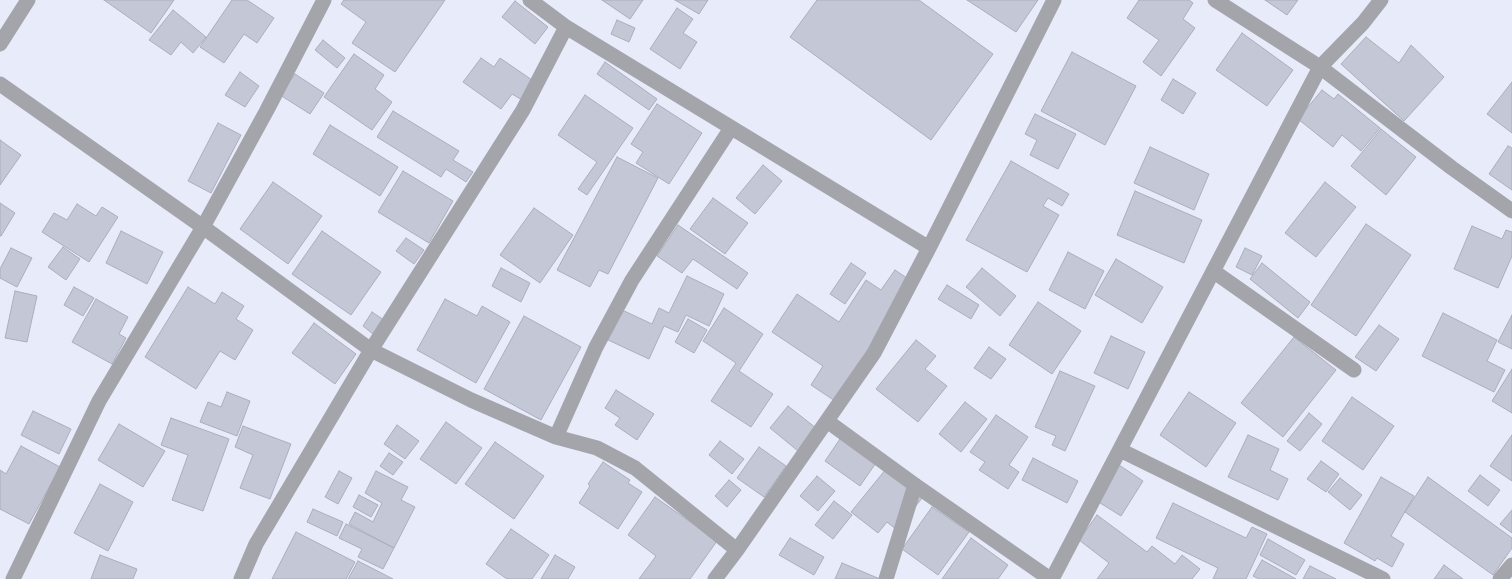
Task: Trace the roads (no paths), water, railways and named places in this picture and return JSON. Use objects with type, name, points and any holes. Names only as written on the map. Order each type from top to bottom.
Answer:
[{"type":"street","points":[[0,44],[28,0]]},
{"type":"street","points":[[13,579],[99,401],[203,227],[324,0]]},
{"type":"street","points":[[530,0],[566,28],[929,248]]},
{"type":"street","points":[[716,579],[874,353],[1054,0]]},
{"type":"street","points":[[1215,0],[1320,68],[1512,211]]},
{"type":"street","points":[[827,421],[915,486],[1051,579],[1320,68],[1364,22],[1381,0]]},
{"type":"street","points":[[241,579],[256,544],[371,350],[523,110],[566,28]]},
{"type":"street","points":[[0,84],[203,227],[371,350],[471,400],[556,437],[597,448],[635,468],[737,550]]},
{"type":"street","points":[[556,437],[596,347],[632,280],[731,128]]},
{"type":"street","points":[[1213,271],[1354,370]]},
{"type":"street","points":[[1120,450],[1384,579]]},
{"type":"street","points":[[886,579],[915,486]]},
{"type":"street","points":[[1500,579],[1512,565]]}]
